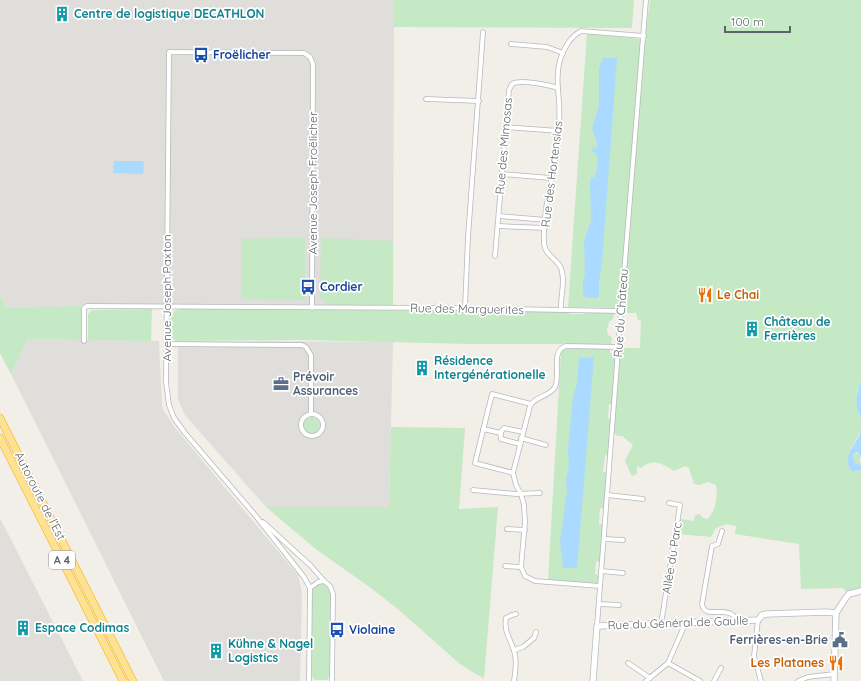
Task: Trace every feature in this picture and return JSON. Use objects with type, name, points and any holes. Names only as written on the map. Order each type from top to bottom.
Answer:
[{"type":"highway","name":"Autoroute de l’Est","points":[[0,418],[133,681]]},
{"type":"highway","name":"Autoroute de l’Est","points":[[0,438],[123,681]]},
{"type":"main road","points":[[834,681],[836,613],[849,594],[861,591]]},
{"type":"main road","name":"Rue du Général de Gaulle","points":[[597,626],[758,620],[762,615],[826,612],[836,613]]},
{"type":"main road","points":[[593,681],[597,626]]},
{"type":"street","name":"Rue du Château","points":[[597,626],[646,0]]},
{"type":"street","name":"Rue des Hortensias","points":[[561,310],[564,280],[563,274],[560,267],[546,251],[544,245],[547,196],[557,150],[559,131],[560,104],[558,75],[560,60],[572,37],[581,31],[644,36]]},
{"type":"street","points":[[465,308],[468,237],[483,32]]},
{"type":"street","points":[[511,44],[547,47],[563,53]]},
{"type":"street","name":"Avenue Joseph Paxton","points":[[169,52],[166,389],[169,405],[174,418],[185,433],[255,515],[304,577],[310,588]]},
{"type":"street","name":"Avenue Joseph Froëlicher","points":[[169,52],[304,53],[308,54],[312,60],[312,308]]},
{"type":"street","name":"Rue des Mimosas","points":[[495,256],[509,90],[512,84],[530,82],[558,88]]},
{"type":"street","points":[[426,99],[479,101]]},
{"type":"street","points":[[506,127],[559,131]]},
{"type":"street","points":[[502,174],[551,178]]},
{"type":"street","points":[[499,216],[546,220]]},
{"type":"street","points":[[498,226],[545,228]]},
{"type":"street","points":[[84,341],[84,308],[87,306],[312,308]]},
{"type":"street","name":"Rue des Marguerites","points":[[312,308],[465,308],[621,311]]},
{"type":"street","points":[[167,344],[302,345],[306,347],[311,355],[311,414]]},
{"type":"street","points":[[600,586],[534,581],[525,576],[521,566],[525,530],[524,505],[521,494],[516,486],[513,473],[531,404],[555,387],[558,374],[557,356],[561,348],[566,346],[619,347]]},
{"type":"street","points":[[552,356],[557,356]]},
{"type":"street","points":[[513,473],[475,463],[492,394],[531,404]]},
{"type":"street","points":[[311,414],[318,416],[321,419],[323,426],[320,433],[311,436],[304,434],[301,423],[304,417],[311,414]]},
{"type":"street","points":[[520,444],[501,439],[501,433],[504,428],[523,432]]},
{"type":"street","points":[[483,429],[501,433]]},
{"type":"street","points":[[521,438],[546,444]]},
{"type":"street","points":[[473,490],[521,494],[540,493]]},
{"type":"street","points":[[608,495],[644,499]]},
{"type":"street","name":"Allée du Parc","points":[[661,624],[680,505],[669,503]]},
{"type":"street","name":"Avenue Joseph Paxton","points":[[255,515],[311,566],[330,586],[333,594],[332,681]]},
{"type":"street","points":[[507,529],[525,530]]},
{"type":"street","points":[[722,531],[718,544],[712,546],[702,608],[704,611],[709,612],[727,612],[733,615],[736,621]]},
{"type":"street","points":[[604,539],[622,540]]},
{"type":"street","points":[[505,566],[521,566]]},
{"type":"street","points":[[601,571],[623,573]]},
{"type":"street","points":[[310,681],[310,588],[318,582],[324,581]]},
{"type":"street","points":[[599,604],[620,605]]},
{"type":"street","points":[[514,681],[516,656],[505,625],[506,618],[516,614]]},
{"type":"street","points":[[758,620],[754,656],[761,681]]},
{"type":"street","points":[[628,663],[648,680],[668,663],[686,622]]},
{"type":"street","points":[[514,650],[524,647],[534,638],[536,632]]},
{"type":"street","points":[[668,663],[700,681]]},
{"type":"street","points":[[714,681],[721,668]]},
{"type":"street","points":[[798,681],[808,677],[834,674]]},
{"type":"shaded area","points":[[0,0],[394,0],[393,305],[175,304],[6,308],[0,295]]},
{"type":"shaded area","points":[[28,339],[159,341],[162,408],[176,429],[298,575],[302,593],[300,681],[164,681],[11,374]]},
{"type":"shaded area","points":[[178,341],[393,342],[389,507],[266,507],[185,415],[178,400]]},
{"type":"shaded area","points":[[0,518],[83,681],[0,681]]},
{"type":"green space","points":[[394,0],[634,0],[632,28],[394,27]]},
{"type":"green space","points":[[650,0],[861,0],[861,382],[857,392],[859,415],[861,418],[861,431],[851,449],[855,472],[861,470],[861,593],[845,591],[843,588],[801,589],[799,544],[735,534],[736,526],[727,524],[716,528],[711,537],[678,534],[680,519],[694,521],[695,515],[699,514],[703,518],[708,519],[716,503],[716,485],[708,482],[699,485],[694,484],[689,468],[685,466],[674,471],[654,462],[641,468],[637,466],[637,474],[632,476],[625,461],[633,445],[622,436],[617,436],[614,432],[621,348],[640,348],[641,320],[638,320],[636,313],[628,313],[626,310],[618,308],[568,307],[587,33],[647,40],[645,37]]},
{"type":"green space","points":[[305,237],[305,300],[241,299],[241,239]]},
{"type":"green space","points":[[321,238],[393,241],[393,305],[327,305],[320,297]]},
{"type":"green space","points":[[0,295],[6,308],[81,306],[81,340],[28,339],[11,374],[0,353]]},
{"type":"green space","points":[[152,309],[151,341],[88,340],[88,314],[92,310]]},
{"type":"green space","points":[[180,309],[569,311],[569,314],[584,314],[584,312],[614,313],[613,319],[609,322],[607,329],[608,335],[612,337],[611,345],[570,343],[471,344],[301,340],[177,341],[170,336],[170,324],[174,311]]},
{"type":"green space","points":[[563,349],[610,349],[610,353],[615,354],[613,404],[609,404],[608,419],[612,419],[609,456],[605,455],[603,472],[608,472],[604,508],[600,508],[599,524],[603,524],[600,562],[596,561],[595,574],[599,575],[597,584],[548,581],[561,352]]},
{"type":"green space","points":[[311,417],[317,419],[319,425],[317,431],[311,433],[305,431],[303,425],[305,419]]},
{"type":"green space","points":[[391,427],[465,428],[459,509],[498,507],[484,678],[460,664],[399,610],[371,588],[317,550],[266,507],[389,507]]},
{"type":"green space","points":[[856,453],[859,454],[861,465],[857,464],[853,459],[853,456]]},
{"type":"green space","points":[[322,583],[328,586],[331,593],[330,675],[327,680],[315,680],[312,676],[312,593],[316,586]]},
{"type":"water","points":[[603,58],[617,58],[599,296],[598,298],[586,298],[583,294],[585,273],[584,241],[591,220],[590,180],[592,176],[594,179],[597,166],[596,153],[592,152],[593,147],[596,149],[597,147],[592,129],[599,105],[599,69]]},
{"type":"water","points":[[114,161],[144,161],[143,174],[113,173]]},
{"type":"water","points":[[594,357],[577,568],[563,568],[560,541],[567,491],[566,480],[569,464],[568,449],[573,397],[577,384],[579,358]]},
{"type":"water","points":[[861,382],[861,418],[857,409],[856,400]]},
{"type":"water","points":[[861,431],[861,459],[857,452],[854,454],[853,458],[856,463],[861,465],[861,470],[853,472],[849,467],[848,457]]},
{"type":"place","name":"Centre de logistique DECATHLON","points":[[62,14]]},
{"type":"place","name":"Froëlicher","points":[[201,55]]},
{"type":"place","name":"Cordier","points":[[308,287]]},
{"type":"place","name":"Le Chai","points":[[705,295]]},
{"type":"place","name":"Château de Ferrières","points":[[752,329]]},
{"type":"place","name":"Résidence Intergénérationelle","points":[[422,368]]},
{"type":"place","name":"Prévoir Assurances","points":[[281,384]]},
{"type":"place","name":"Espace Codimas","points":[[23,628]]},
{"type":"place","name":"Violaine","points":[[337,630]]},
{"type":"place","name":"Ferrières-en-Brie","points":[[840,640]]},
{"type":"place","name":"Kühne & Nagel Logistics","points":[[216,651]]},
{"type":"place","name":"Les Platanes","points":[[836,663]]}]
